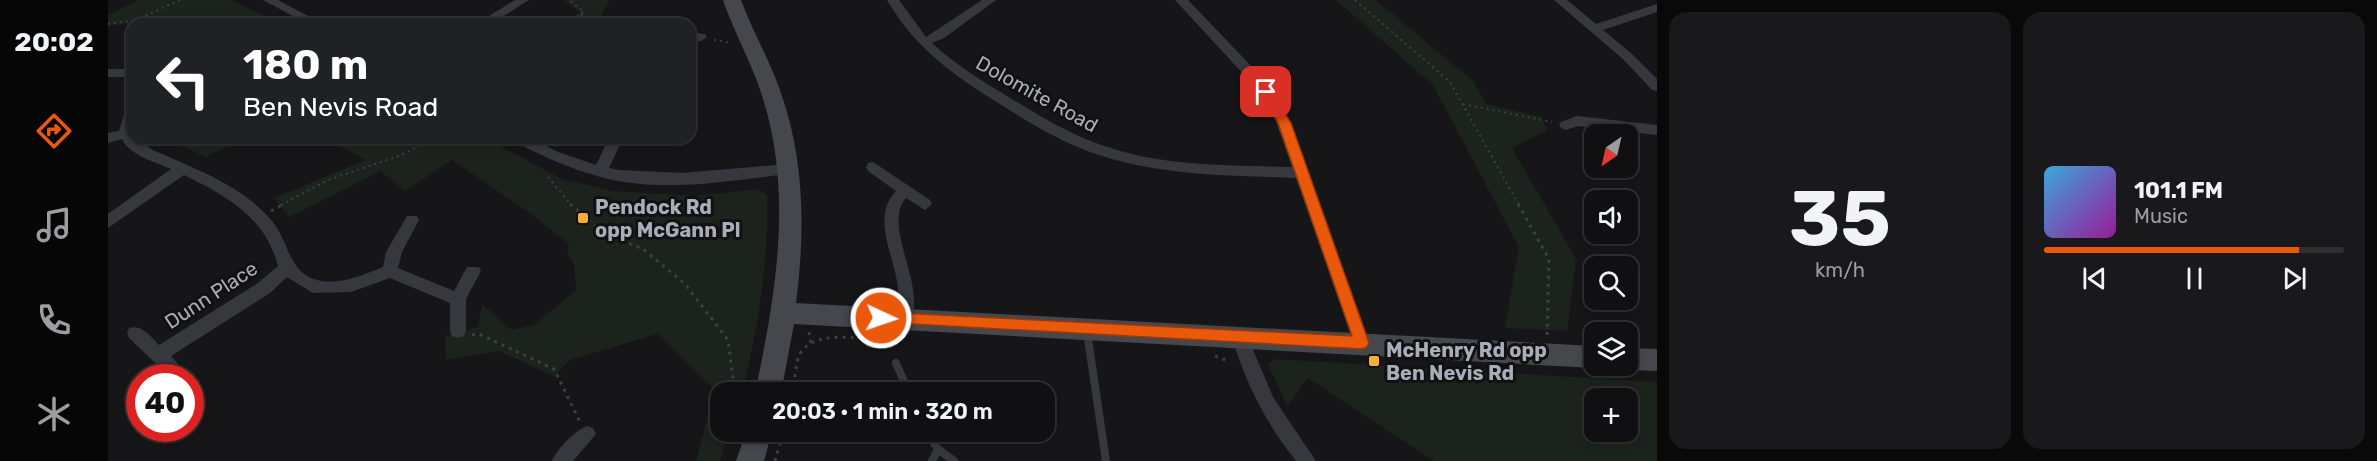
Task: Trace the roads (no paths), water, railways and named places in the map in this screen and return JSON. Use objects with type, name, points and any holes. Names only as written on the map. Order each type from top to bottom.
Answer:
[{"type":"street","points":[[270,0],[305,18]]},
{"type":"street","points":[[492,18],[523,0]]},
{"type":"street","points":[[732,0],[753,46],[776,108],[788,169],[791,244],[785,313],[770,382]]},
{"type":"street","name":"Dolomite Road","points":[[893,0],[907,23],[948,64],[975,84],[1060,134],[1101,151],[1142,162],[1173,166],[1302,173]]},
{"type":"street","points":[[924,42],[940,35],[990,0]]},
{"type":"street","points":[[1181,0],[1251,74],[1273,102],[1284,123],[1362,343]]},
{"type":"street","points":[[1560,0],[1595,28],[1657,87]]},
{"type":"street","points":[[1595,28],[1657,8]]},
{"type":"street","points":[[108,73],[126,73]]},
{"type":"street","points":[[108,138],[125,134],[126,122]]},
{"type":"street","points":[[1566,124],[1584,122],[1657,130]]},
{"type":"street","points":[[133,144],[228,190],[277,238],[285,256],[286,268],[313,287],[351,286],[390,271],[458,299]]},
{"type":"street","points":[[530,144],[564,162],[630,177],[677,180],[788,169]]},
{"type":"street","points":[[600,172],[613,144]]},
{"type":"street","points":[[873,167],[925,204]]},
{"type":"street","points":[[108,222],[182,169]]},
{"type":"street","points":[[904,319],[904,278],[892,222],[895,201],[905,190]]},
{"type":"street","points":[[390,271],[394,252],[412,220]]},
{"type":"street","name":"Dunn Place","points":[[158,355],[264,288],[286,268]]},
{"type":"street","points":[[458,332],[458,299],[473,271]]},
{"type":"street","points":[[785,313],[1584,356]]},
{"type":"street","name":"Dunn Place","points":[[135,333],[167,364]]},
{"type":"street","points":[[1240,338],[1254,381],[1280,425],[1307,461]]},
{"type":"street","points":[[1638,359],[1657,360]]},
{"type":"street","points":[[561,461],[587,434]]},
{"type":"street","points":[[750,461],[756,442]]},
{"type":"lane","points":[[1086,329],[1106,461]]},
{"type":"lane","points":[[896,363],[904,382]]},
{"type":"lane","points":[[933,442],[938,449],[954,461]]},
{"type":"lane","points":[[932,461],[938,449]]},
{"type":"place","name":"Pendock Rd opp McGann Pl","points":[[583,218]]},
{"type":"place","name":"McHenry Rd opp Ben Nevis Rd","points":[[1374,361]]}]
